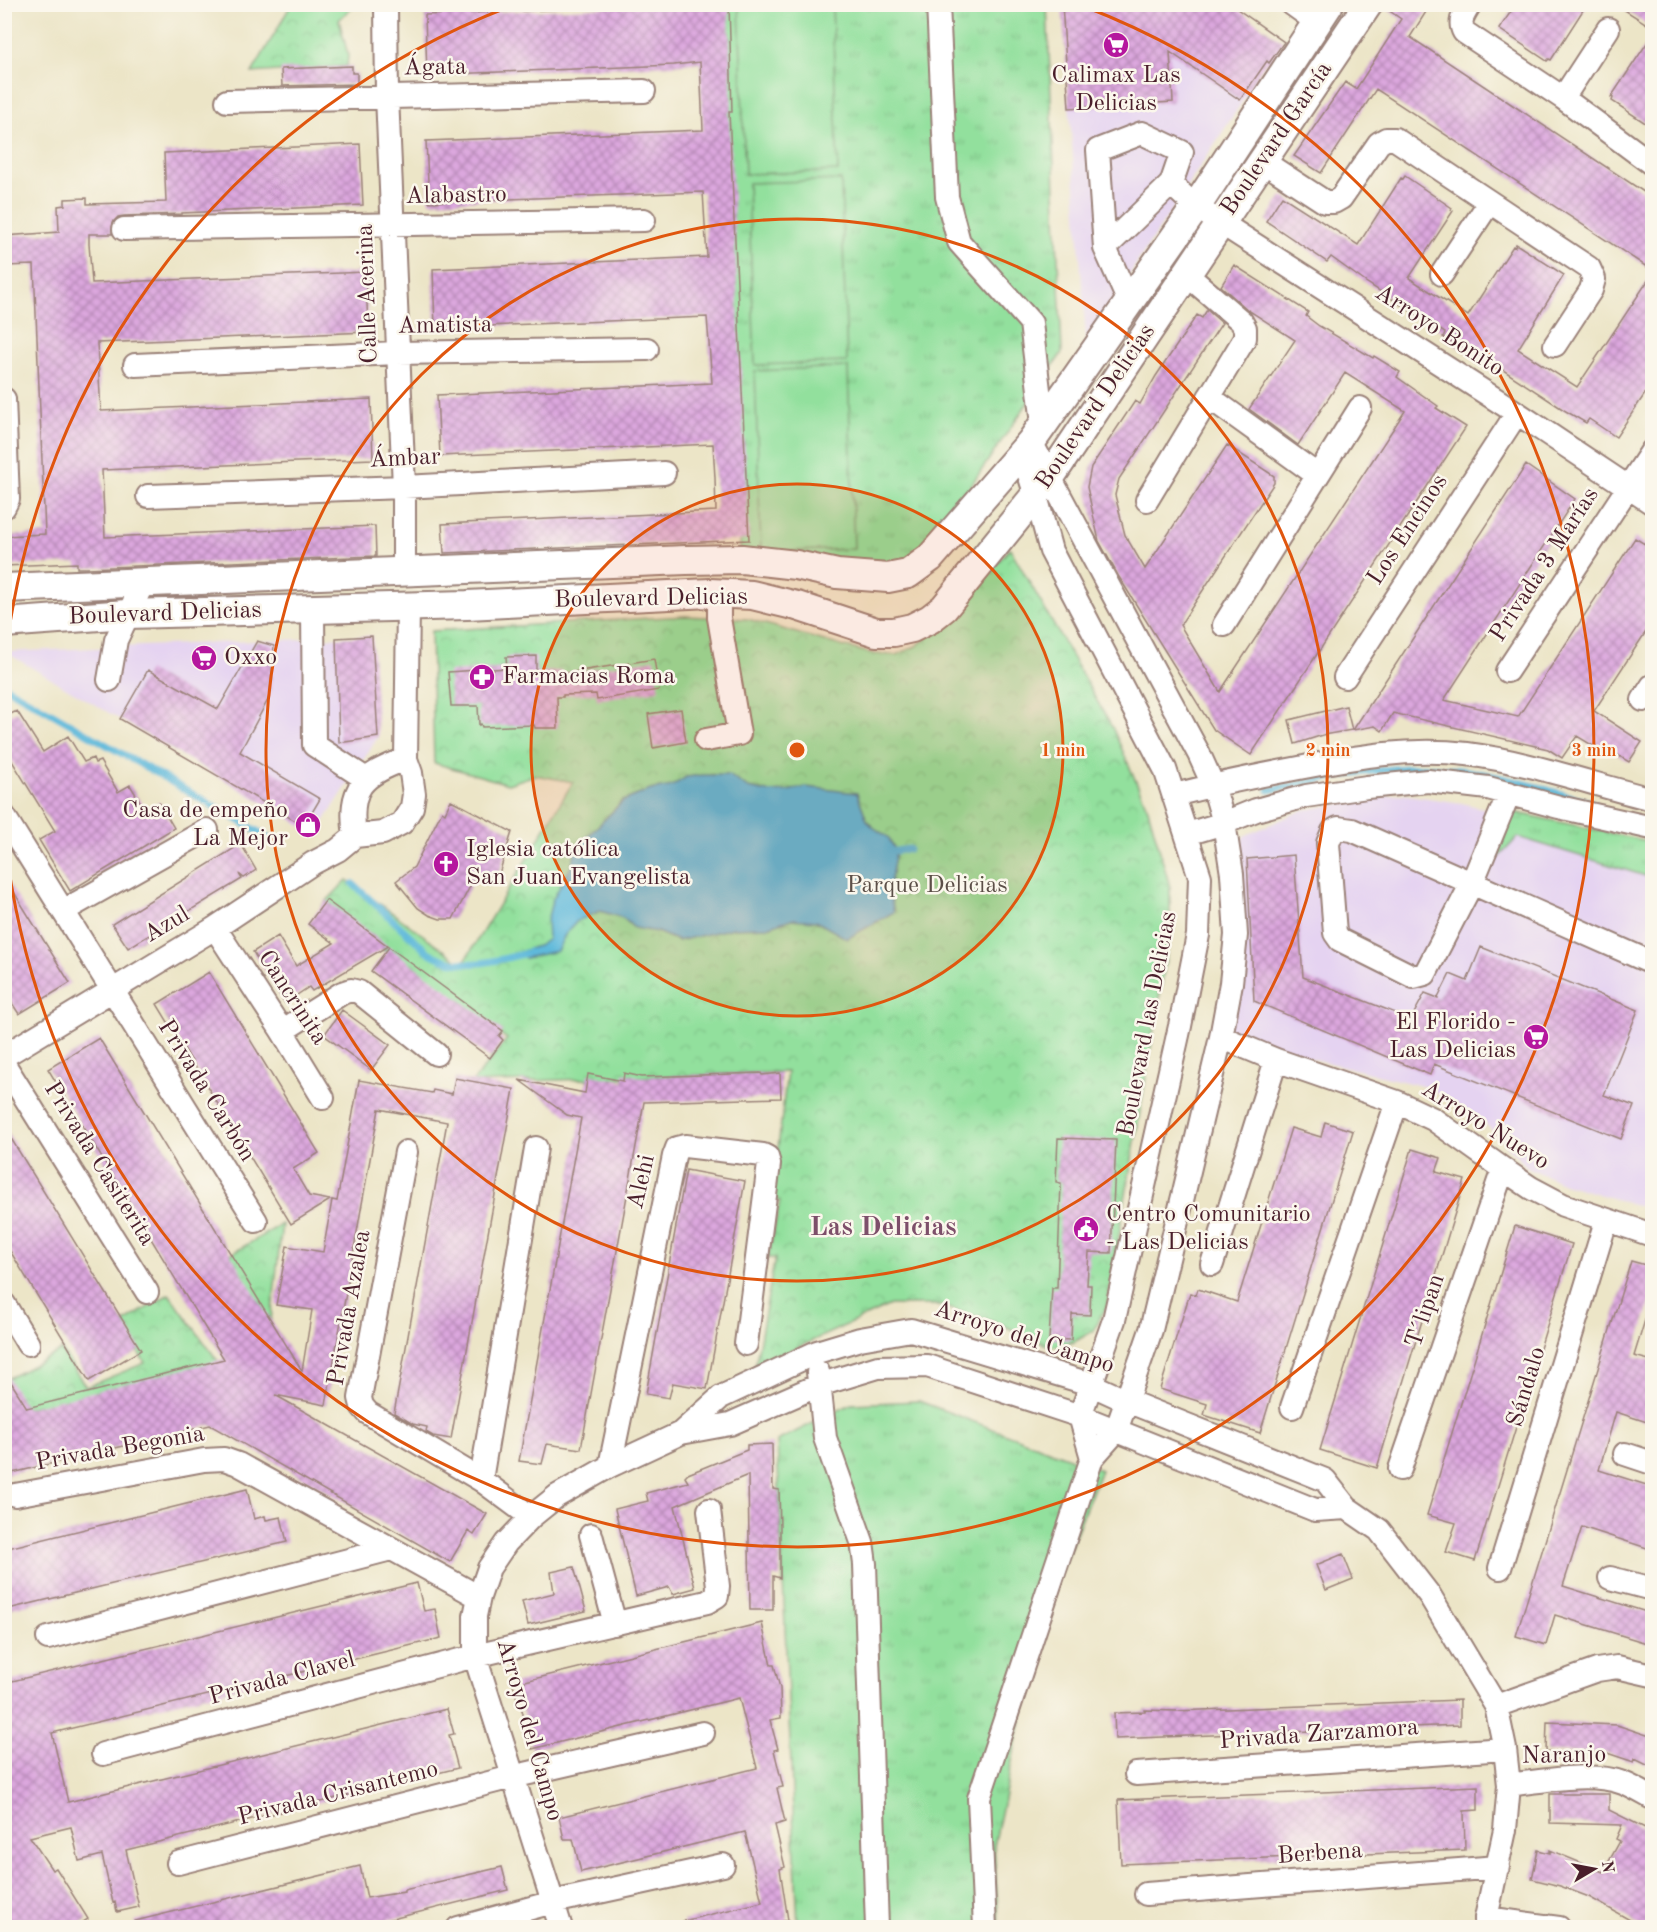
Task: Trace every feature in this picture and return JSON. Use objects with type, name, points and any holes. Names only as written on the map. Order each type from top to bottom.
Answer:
[{"type":"main road","name":"Boulevard García","points":[[1186,274],[1368,4]]},
{"type":"main road","name":"Boulevard García","points":[[1163,254],[1323,13]]},
{"type":"main road","name":"Boulevard Delicias","points":[[4,588],[742,559],[796,565],[837,574],[888,578],[908,574],[930,558],[1030,441],[1163,254]]},
{"type":"main road","name":"Boulevard Delicias","points":[[4,622],[127,614],[408,606],[719,593],[764,597],[876,632],[894,632],[912,628],[930,619],[944,608],[1044,486],[1186,274]]},
{"type":"street","points":[[938,4],[947,197],[959,242],[1031,324],[1030,441],[1044,486],[1199,754],[1224,823],[1232,874],[1236,935],[1231,983],[1221,1037],[1151,1330],[1116,1431],[1092,1458],[979,1798],[985,1928]]},
{"type":"street","points":[[1292,4],[1323,13]]},
{"type":"street","points":[[1470,4],[1462,18],[1461,26],[1464,32],[1563,98],[1653,164]]},
{"type":"street","name":"Calle Acerina","points":[[389,8],[387,96],[404,487],[404,572]]},
{"type":"street","points":[[1563,98],[1608,29]]},
{"type":"street","name":"Ágata","points":[[227,101],[644,91]]},
{"type":"street","points":[[1105,248],[1171,184],[1182,152],[1142,133],[1098,150],[1105,248],[1129,302]]},
{"type":"street","points":[[1262,161],[1325,202],[1334,202],[1341,198],[1379,143],[1386,139],[1395,139],[1589,268],[1594,279],[1592,290],[1555,345]]},
{"type":"street","name":"Arroyo Bonito","points":[[1171,184],[1196,207],[1221,224],[1517,412],[1653,503]]},
{"type":"street","points":[[1442,274],[1489,203]]},
{"type":"street","name":"Alabastro","points":[[124,229],[644,220]]},
{"type":"street","points":[[1147,500],[1245,338],[1245,328],[1241,321],[1186,274]]},
{"type":"street","name":"Amatista","points":[[135,365],[397,353],[647,349]]},
{"type":"street","points":[[1209,397],[1317,475]]},
{"type":"street","points":[[4,399],[6,498]]},
{"type":"street","points":[[1224,625],[1360,408]]},
{"type":"street","name":"Los Encinos","points":[[1345,677],[1517,412]]},
{"type":"street","name":"Privada 3 Marías","points":[[1507,671],[1653,451]]},
{"type":"street","name":"Ámbar","points":[[148,496],[404,487],[664,473]]},
{"type":"street","name":"Boulevard las Delicias","points":[[1044,486],[1051,551],[1165,770],[1200,877],[1198,935],[1114,1320],[1080,1416]]},
{"type":"street","points":[[109,680],[116,640],[144,581]]},
{"type":"street","points":[[706,740],[739,734],[719,618],[719,593]]},
{"type":"street","name":"Azul","points":[[4,1056],[215,928],[313,863],[338,850],[355,836],[375,835],[392,830],[402,823],[412,807],[414,783],[406,759],[408,606]]},
{"type":"street","points":[[313,609],[314,745],[366,779]]},
{"type":"street","points":[[1175,795],[1212,785],[1356,756],[1413,752],[1465,754],[1522,764],[1653,799]]},
{"type":"street","points":[[355,836],[353,804],[359,787],[366,779],[385,766],[406,759]]},
{"type":"street","points":[[1187,834],[1256,810],[1325,793],[1428,781],[1488,788],[1558,807],[1653,828]]},
{"type":"street","points":[[1325,793],[1338,828]]},
{"type":"street","points":[[1509,793],[1472,883],[1425,975],[1413,977],[1340,940],[1335,933],[1328,843],[1333,831],[1338,828],[1352,830],[1472,883],[1653,963]]},
{"type":"street","name":"Privada Carbón","points":[[4,816],[256,1221]]},
{"type":"street","points":[[63,910],[207,830]]},
{"type":"street","name":"Cancrinita","points":[[215,928],[323,1098]]},
{"type":"street","points":[[282,1031],[342,993],[351,990],[359,992],[436,1054]]},
{"type":"street","name":"Arroyo Nuevo","points":[[1221,1037],[1276,1060],[1397,1102],[1433,1119],[1531,1188],[1563,1205],[1653,1235]]},
{"type":"street","points":[[1212,1264],[1276,1060]]},
{"type":"street","name":"Privada Casiterita","points":[[4,1064],[147,1292]]},
{"type":"street","points":[[1292,1407],[1397,1102]]},
{"type":"street","name":"Alehi","points":[[610,1466],[674,1156],[677,1149],[685,1146],[767,1157],[769,1164],[746,1344]]},
{"type":"street","points":[[481,1480],[536,1148]]},
{"type":"street","name":"Privada Azalea","points":[[406,1152],[360,1398],[362,1406],[368,1413],[481,1480],[531,1516]]},
{"type":"street","name":"T´lipan","points":[[1401,1469],[1503,1169]]},
{"type":"street","name":"Sándalo","points":[[1500,1568],[1606,1221]]},
{"type":"street","points":[[4,1304],[28,1344]]},
{"type":"street","name":"Arroyo del Campo","points":[[681,1433],[721,1397],[817,1352],[860,1339],[911,1330],[1090,1384],[1325,1480],[1347,1508],[1379,1530],[1430,1596],[1496,1706],[1505,1749],[1509,1785],[1505,1830],[1486,1923]]},
{"type":"street","points":[[817,1352],[825,1438],[862,1542],[866,1564],[877,1928]]},
{"type":"street","name":"Arroyo del Campo","points":[[561,1928],[475,1656],[474,1626],[479,1597],[489,1568],[506,1543],[531,1516],[557,1496],[610,1466],[681,1433],[730,1424],[819,1385],[878,1367],[927,1366],[1080,1416],[1315,1510],[1347,1508]]},
{"type":"street","points":[[1080,1416],[1092,1458]]},
{"type":"street","points":[[1625,1454],[1653,1462]]},
{"type":"street","name":"Privada Begonia","points":[[15,1495],[204,1460],[224,1459],[238,1464],[479,1597]]},
{"type":"street","name":"Privada Clavel","points":[[103,1754],[475,1656],[707,1602],[717,1596],[718,1586],[709,1510]]},
{"type":"street","points":[[591,1535],[615,1624]]},
{"type":"street","points":[[48,1638],[391,1550]]},
{"type":"street","points":[[1610,1578],[1653,1589]]},
{"type":"street","points":[[1496,1706],[1597,1670],[1617,1667],[1653,1675]]},
{"type":"street","name":"Privada Crisantemo","points":[[178,1863],[512,1777],[703,1733]]},
{"type":"street","name":"Privada Zarzamora","points":[[1136,1774],[1505,1749]]},
{"type":"street","name":"Naranjo","points":[[1509,1785],[1562,1778],[1589,1778],[1621,1782],[1653,1798]]},
{"type":"street","points":[[459,1927],[553,1902],[723,1865]]},
{"type":"street","name":"Berbena","points":[[1146,1894],[1498,1868]]},
{"type":"street","points":[[1486,1923],[1559,1928]]},
{"type":"shaded area","points":[[1062,5],[1163,5],[1259,76],[1086,341]]},
{"type":"shaded area","points":[[372,636],[378,737],[316,834],[5,652]]},
{"type":"shaded area","points":[[1401,794],[1462,803],[1652,850],[1652,1166],[1642,1207],[1564,1184],[1527,1167],[1482,1120],[1426,1087],[1313,1059],[1226,1030],[1228,868],[1244,836],[1303,810]]},
{"type":"green space","points":[[291,5],[354,5],[339,20],[348,55],[347,66],[252,73]]},
{"type":"green space","points":[[723,5],[1047,5],[1062,353],[908,577],[741,569]]},
{"type":"green space","points":[[739,5],[832,5],[838,171],[745,174]]},
{"type":"green space","points":[[841,180],[847,362],[755,365],[748,183]]},
{"type":"green space","points":[[848,367],[854,549],[761,552],[755,371]]},
{"type":"green space","name":"Parque Delicias","points":[[1010,548],[1113,729],[1148,809],[1170,887],[1170,935],[1107,1306],[1093,1331],[1074,1342],[1050,1347],[998,1323],[938,1305],[890,1305],[755,1367],[775,1258],[768,1258],[780,1201],[772,1199],[787,1072],[472,1083],[507,1039],[322,906],[347,880],[463,964],[573,782],[535,775],[508,784],[434,763],[431,631],[685,616],[748,619],[845,647],[875,654],[896,655],[916,646],[947,623]]},
{"type":"green space","points":[[1513,812],[1652,842],[1652,878],[1518,837],[1496,860]]},
{"type":"green space","points":[[282,1224],[270,1329],[229,1255]]},
{"type":"green space","points":[[169,1294],[221,1365],[5,1413],[5,1380],[62,1350],[86,1387],[145,1363],[121,1324]]},
{"type":"green space","points":[[919,1401],[1101,1470],[1043,1616],[994,1846],[999,1927],[798,1927],[777,1441],[851,1404]]},
{"type":"water","points":[[729,775],[748,788],[768,792],[806,787],[857,793],[867,820],[888,837],[896,851],[889,890],[894,912],[847,939],[816,921],[791,919],[768,927],[734,928],[678,941],[657,932],[634,928],[623,918],[600,911],[577,921],[565,935],[557,951],[525,958],[523,951],[540,945],[548,939],[547,921],[552,901],[572,865],[576,848],[623,801],[650,790],[672,786],[686,777]]},
{"type":"building","points":[[729,4],[732,112],[729,112],[749,540],[444,553],[442,524],[716,511],[715,478],[713,444],[440,456],[437,395],[712,383],[707,317],[435,328],[433,269],[707,257],[703,192],[429,202],[426,141],[703,130],[700,62],[427,75],[425,15]]},
{"type":"building","points":[[1062,4],[1230,4],[1284,42],[1269,63],[1267,61],[1240,100],[1170,52],[1173,102],[1069,108]]},
{"type":"building","points":[[1384,4],[1431,4],[1410,37],[1653,198],[1653,271],[1376,89],[1321,173],[1294,156],[1345,82],[1356,89],[1401,19],[1384,7]]},
{"type":"building","points":[[1518,4],[1587,4],[1551,60],[1547,61],[1499,29]]},
{"type":"building","points":[[1615,4],[1653,4],[1653,28]]},
{"type":"building","points":[[1653,34],[1653,128],[1612,101],[1611,97]]},
{"type":"building","points":[[352,66],[352,73],[357,73],[357,84],[282,86],[281,69]]},
{"type":"building","points":[[360,144],[363,205],[124,216],[118,217],[113,222],[112,234],[89,234],[89,244],[92,283],[366,272],[368,332],[97,343],[101,411],[371,399],[373,459],[102,470],[105,537],[375,526],[376,556],[87,568],[77,568],[77,563],[4,566],[4,536],[45,534],[34,265],[4,266],[4,236],[59,232],[58,206],[65,205],[65,199],[87,198],[87,204],[166,202],[164,153]]},
{"type":"building","points":[[1405,176],[1452,208],[1453,211],[1409,278],[1468,316],[1516,244],[1564,275],[1518,349],[1577,387],[1653,273],[1653,382],[1616,437],[1589,419],[1586,423],[1564,410],[1470,350],[1468,353],[1443,337],[1445,333],[1331,257],[1327,262],[1266,221],[1282,196],[1358,245],[1401,178]]},
{"type":"building","points":[[1234,265],[1308,312],[1306,316],[1319,326],[1400,372],[1397,377],[1438,406],[1436,408],[1466,427],[1251,755],[1214,730],[1099,541],[1087,487],[1091,467],[1135,401],[1140,404],[1197,315],[1202,318],[1207,310],[1222,323],[1119,479],[1115,495],[1125,535],[1145,569],[1227,445],[1274,476],[1274,483],[1180,625],[1220,692],[1405,411],[1345,373],[1298,445],[1249,409],[1295,340],[1248,310],[1221,286]]},
{"type":"building","points":[[1526,465],[1575,499],[1444,700],[1518,717],[1635,538],[1653,549],[1653,621],[1594,711],[1642,742],[1629,762],[1603,746],[1600,750],[1577,736],[1562,758],[1548,749],[1393,713],[1382,731],[1375,726],[1353,730]]},
{"type":"building","points":[[372,636],[378,737],[339,743],[336,638]]},
{"type":"building","points":[[257,641],[274,646],[270,696],[240,752],[320,799],[304,826],[120,719],[148,670],[218,709]]},
{"type":"building","points":[[536,656],[536,672],[561,671],[561,674],[654,659],[659,690],[597,700],[596,694],[557,697],[558,728],[535,728],[534,725],[482,727],[481,724],[479,725],[478,706],[451,706],[448,672],[507,668],[506,657]]},
{"type":"building","points":[[1346,706],[1352,730],[1323,735],[1295,744],[1289,720]]},
{"type":"building","points":[[681,709],[686,742],[653,748],[648,714]]},
{"type":"building","points":[[17,711],[43,752],[68,736],[84,762],[93,758],[95,763],[100,761],[118,792],[130,785],[146,811],[159,802],[174,828],[70,891],[39,840],[55,831],[4,748],[4,717]]},
{"type":"building","name":"Iglesia católica San Juan Evangelista","points":[[451,800],[512,832],[498,877],[477,873],[453,919],[440,919],[418,908],[396,881],[414,867],[442,811],[445,813]]},
{"type":"building","points":[[241,844],[256,870],[244,878],[239,874],[242,879],[128,948],[112,924]]},
{"type":"building","points":[[1294,855],[1303,977],[1411,1019],[1425,993],[1438,998],[1450,974],[1467,981],[1481,947],[1638,1010],[1604,1095],[1634,1106],[1621,1139],[1434,1064],[1430,1075],[1254,1001],[1247,859]]},
{"type":"building","points":[[4,876],[70,983],[19,1014],[4,991]]},
{"type":"building","points":[[326,900],[388,946],[312,991],[309,987],[285,1003],[253,952],[278,936],[296,966],[334,943],[308,924]]},
{"type":"building","points":[[389,947],[503,1031],[499,1036],[503,1040],[490,1058],[371,971]]},
{"type":"building","points":[[209,972],[319,1153],[293,1169],[309,1196],[330,1200],[291,1224],[157,1004]]},
{"type":"building","points":[[342,1010],[390,1045],[371,1070],[324,1035]]},
{"type":"building","points":[[99,1038],[302,1371],[312,1310],[276,1305],[287,1246],[323,1252],[332,1200],[337,1201],[359,1080],[432,1093],[433,1090],[452,1094],[455,1078],[514,1089],[451,1439],[433,1436],[426,1432],[427,1427],[413,1424],[394,1413],[447,1122],[379,1109],[326,1405],[275,1395],[487,1514],[474,1535],[468,1531],[450,1562],[210,1425],[4,1475],[4,1371],[27,1408],[224,1359],[48,1069]]},
{"type":"building","points":[[624,1073],[642,1077],[780,1073],[781,1098],[644,1102],[581,1449],[547,1444],[542,1464],[519,1461],[581,1118],[567,1115],[519,1080],[585,1093],[588,1074],[623,1081]]},
{"type":"building","points":[[1325,1122],[1353,1131],[1260,1433],[1204,1415],[1207,1404],[1160,1389],[1190,1293],[1196,1295],[1198,1289],[1237,1302],[1291,1128],[1321,1137]]},
{"type":"building","points":[[4,1127],[141,1350],[89,1381],[4,1241]]},
{"type":"building","name":"Centro Comunitario - Las Delicias","points":[[1058,1138],[1116,1140],[1111,1253],[1089,1252],[1087,1285],[1091,1285],[1090,1315],[1072,1314],[1071,1340],[1049,1339],[1052,1288],[1057,1288],[1061,1183],[1056,1182]]},
{"type":"building","points":[[1412,1149],[1441,1158],[1436,1172],[1465,1180],[1377,1468],[1320,1450]]},
{"type":"building","points":[[686,1170],[745,1181],[707,1389],[673,1383],[669,1398],[646,1394]]},
{"type":"building","points":[[1515,1226],[1572,1244],[1475,1561],[1446,1552],[1456,1523],[1427,1515]]},
{"type":"building","points":[[1631,1261],[1653,1267],[1653,1294],[1634,1356],[1653,1361],[1653,1424],[1616,1412],[1599,1470],[1653,1487],[1653,1550],[1582,1527],[1563,1586],[1653,1614],[1653,1645],[1555,1615],[1546,1645],[1516,1636]]},
{"type":"building","points":[[772,1444],[773,1489],[779,1490],[780,1527],[780,1578],[773,1576],[773,1610],[750,1610],[748,1475],[675,1506],[695,1588],[673,1594],[669,1587],[636,1596],[615,1509],[648,1501],[646,1493],[688,1482],[685,1477],[688,1474],[747,1450],[747,1445]]},
{"type":"building","points":[[247,1489],[254,1519],[265,1516],[266,1520],[281,1517],[287,1542],[4,1610],[4,1549]]},
{"type":"building","points":[[1343,1554],[1353,1579],[1326,1590],[1316,1565]]},
{"type":"building","points":[[574,1567],[586,1611],[528,1625],[522,1601],[554,1593],[551,1572]]},
{"type":"building","points":[[417,1583],[424,1611],[435,1609],[441,1638],[52,1733],[68,1802],[447,1709],[454,1734],[449,1735],[458,1768],[126,1850],[139,1907],[117,1912],[102,1855],[79,1861],[71,1827],[30,1837],[52,1870],[56,1868],[88,1919],[74,1928],[4,1928],[4,1683]]},
{"type":"building","points":[[762,1623],[771,1665],[774,1665],[780,1688],[781,1718],[770,1720],[778,1749],[774,1750],[783,1787],[777,1788],[785,1822],[775,1825],[785,1867],[780,1869],[788,1920],[756,1928],[684,1928],[683,1921],[762,1902],[745,1832],[581,1872],[573,1839],[564,1839],[559,1817],[757,1768],[739,1698],[532,1749],[513,1684]]},
{"type":"building","points":[[1460,1700],[1460,1725],[1115,1739],[1114,1713],[1145,1712],[1145,1710],[1175,1711]]},
{"type":"building","points":[[1547,1722],[1617,1725],[1653,1737],[1653,1768],[1635,1759],[1634,1762],[1607,1753],[1546,1752]]},
{"type":"building","points":[[1478,1786],[1478,1810],[1464,1811],[1465,1850],[1121,1864],[1118,1800]]},
{"type":"building","points":[[1550,1794],[1609,1794],[1609,1810],[1653,1832],[1653,1928],[1644,1928],[1589,1897],[1532,1879],[1538,1850],[1550,1853],[1550,1850],[1603,1872],[1620,1841],[1616,1839],[1622,1825],[1550,1823]]},
{"type":"building","points":[[360,1866],[367,1898],[404,1892],[404,1890],[502,1867],[508,1890],[384,1921],[386,1928],[136,1928],[135,1921]]},
{"type":"waterway","points":[[4,686],[271,839]]},
{"type":"waterway","points":[[1269,790],[1372,771],[1434,768],[1494,776],[1591,803]]},
{"type":"waterway","points":[[896,851],[909,849]]},
{"type":"waterway","points":[[353,884],[427,951],[439,958],[451,962],[477,963],[530,952]]},
{"type":"place","name":"Calimax Las Delicias","points":[[1116,45]]},
{"type":"place","name":"Oxxo","points":[[204,658]]},
{"type":"place","name":"Farmacias Roma","points":[[482,677]]},
{"type":"place","name":"Casa de empeño La Mejor","points":[[308,825]]},
{"type":"place","name":"Iglesia católica San Juan Evangelista","points":[[446,864]]},
{"type":"place","name":"El Florido - Las Delicias","points":[[1536,1037]]},
{"type":"place","name":"Centro Comunitario - Las Delicias","points":[[1086,1229]]},
{"type":"district","name":"Las Delicias","points":[[883,1227]]}]
